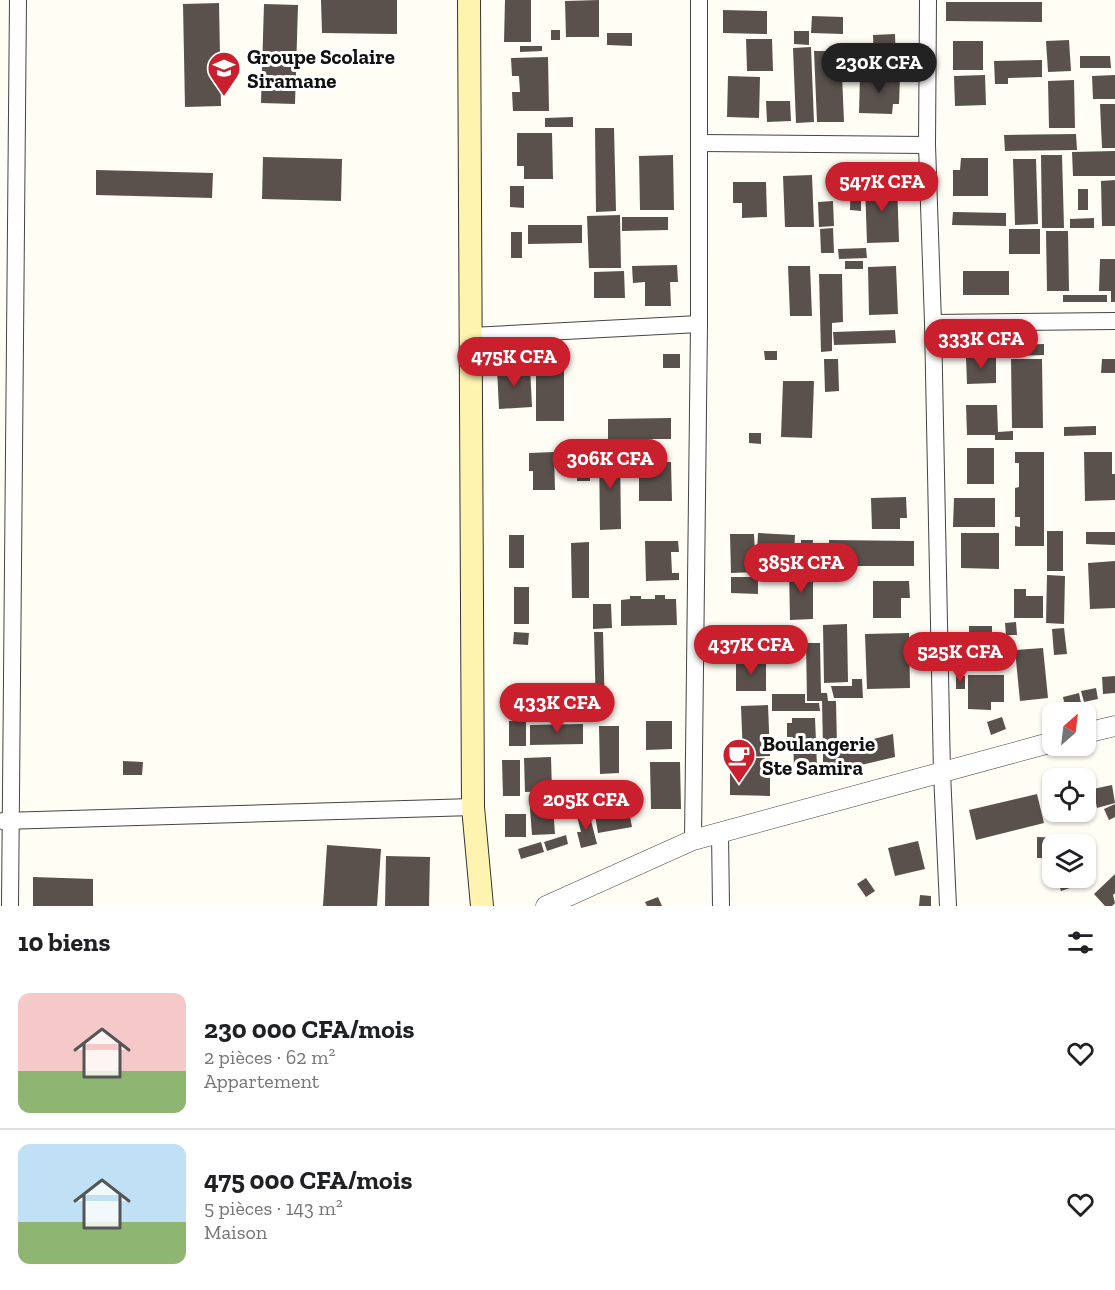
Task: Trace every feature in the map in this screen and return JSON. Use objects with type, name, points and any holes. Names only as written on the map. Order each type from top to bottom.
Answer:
[{"type":"main road","points":[[469,0],[473,807],[482,906]]},
{"type":"street","points":[[10,906],[6,821],[8,221],[18,0]]},
{"type":"street","points":[[693,840],[699,324],[699,0]]},
{"type":"street","points":[[928,0],[927,145],[942,773],[948,906]]},
{"type":"street","points":[[699,142],[927,145]]},
{"type":"street","points":[[933,323],[1115,321]]},
{"type":"street","points":[[471,336],[699,324]]},
{"type":"street","points":[[1096,731],[1115,726]]},
{"type":"street","points":[[546,906],[693,840],[1042,745]]},
{"type":"street","points":[[6,821],[473,807]]},
{"type":"street","points":[[720,833],[721,906]]},
{"type":"building","points":[[321,0],[397,0],[397,34],[322,33]]},
{"type":"building","points":[[505,0],[531,0],[531,42],[504,42]]},
{"type":"building","points":[[599,0],[599,37],[566,37],[565,1]]},
{"type":"building","points":[[946,2],[1042,2],[1042,22],[946,21]]},
{"type":"building","points":[[219,3],[221,106],[185,107],[183,4]]},
{"type":"building","points":[[264,4],[298,5],[295,104],[261,103]]},
{"type":"building","points":[[723,10],[767,11],[767,34],[723,33]]},
{"type":"building","points":[[812,16],[843,17],[843,34],[811,33]]},
{"type":"building","points":[[551,30],[560,30],[560,40],[551,40]]},
{"type":"building","points":[[794,31],[809,31],[809,45],[794,44]]},
{"type":"building","points":[[607,33],[632,33],[632,46],[607,45]]},
{"type":"building","points":[[895,34],[896,63],[874,64],[873,35]]},
{"type":"building","points":[[746,39],[772,39],[773,71],[747,71]]},
{"type":"building","points":[[1069,40],[1071,71],[1048,72],[1046,41]]},
{"type":"building","points":[[953,41],[983,41],[983,70],[953,70]]},
{"type":"building","points":[[520,46],[542,46],[542,51],[520,52]]},
{"type":"building","points":[[811,47],[814,122],[796,123],[793,48]]},
{"type":"building","points":[[814,51],[841,51],[844,122],[817,122]]},
{"type":"building","points":[[1080,56],[1110,56],[1111,68],[1080,68]]},
{"type":"building","points":[[548,57],[549,111],[513,111],[512,92],[520,92],[519,76],[512,76],[511,58]]},
{"type":"building","points":[[1042,60],[1042,77],[1008,78],[1008,84],[995,84],[994,61]]},
{"type":"building","points":[[985,75],[986,105],[955,106],[954,76]]},
{"type":"building","points":[[1115,75],[1115,99],[1093,99],[1092,76]]},
{"type":"building","points":[[728,76],[760,77],[759,118],[727,117]]},
{"type":"building","points":[[860,76],[900,77],[899,104],[893,104],[892,114],[859,113]]},
{"type":"building","points":[[1074,80],[1075,128],[1049,128],[1048,81]]},
{"type":"building","points":[[766,101],[790,101],[791,121],[767,122]]},
{"type":"building","points":[[1100,104],[1115,104],[1115,148],[1102,148]]},
{"type":"building","points":[[573,117],[573,127],[545,127],[545,118]]},
{"type":"building","points":[[595,128],[614,128],[616,211],[596,212]]},
{"type":"building","points":[[517,133],[552,133],[553,179],[524,179],[524,166],[517,166]]},
{"type":"building","points":[[1076,134],[1077,150],[1005,151],[1004,135]]},
{"type":"building","points":[[1115,151],[1115,176],[1073,176],[1072,152]]},
{"type":"building","points":[[673,155],[674,210],[640,210],[639,156]]},
{"type":"building","points":[[1041,155],[1062,155],[1064,228],[1042,228]]},
{"type":"building","points":[[263,157],[342,159],[341,201],[262,199]]},
{"type":"building","points":[[961,158],[988,158],[988,196],[953,196],[953,170],[960,170]]},
{"type":"building","points":[[1013,159],[1036,159],[1038,224],[1015,225]]},
{"type":"building","points":[[851,169],[871,169],[870,178],[861,178],[861,211],[850,210]]},
{"type":"building","points":[[96,170],[213,173],[212,198],[96,195]]},
{"type":"building","points":[[812,175],[814,227],[785,227],[783,176]]},
{"type":"building","points":[[1115,180],[1115,226],[1102,226],[1101,181]]},
{"type":"building","points":[[733,182],[766,182],[767,217],[742,218],[742,203],[733,203]]},
{"type":"building","points":[[897,183],[899,242],[867,243],[865,184]]},
{"type":"building","points":[[510,186],[524,186],[524,208],[510,207]]},
{"type":"building","points":[[1078,189],[1088,189],[1088,210],[1078,210]]},
{"type":"building","points":[[833,201],[834,226],[819,227],[818,202]]},
{"type":"building","points":[[953,212],[1006,213],[1006,226],[952,225]]},
{"type":"building","points":[[620,215],[621,268],[589,268],[587,216]]},
{"type":"building","points":[[622,217],[668,217],[668,230],[622,231]]},
{"type":"building","points":[[1094,218],[1094,228],[1070,228],[1070,219]]},
{"type":"building","points":[[528,225],[582,225],[582,243],[528,244]]},
{"type":"building","points":[[833,228],[834,253],[821,253],[820,229]]},
{"type":"building","points":[[1009,229],[1040,229],[1040,254],[1009,254]]},
{"type":"building","points":[[1046,231],[1068,231],[1069,291],[1047,291]]},
{"type":"building","points":[[511,232],[522,232],[522,258],[511,258]]},
{"type":"building","points":[[866,248],[867,258],[839,259],[838,249]]},
{"type":"building","points":[[1100,259],[1115,259],[1115,302],[1111,302],[1111,291],[1099,291]]},
{"type":"building","points":[[845,261],[863,261],[863,269],[845,269]]},
{"type":"building","points":[[677,265],[678,282],[670,282],[671,306],[645,306],[645,282],[633,283],[632,266]]},
{"type":"building","points":[[788,266],[810,266],[812,316],[790,316]]},
{"type":"building","points":[[896,266],[898,314],[869,315],[868,267]]},
{"type":"building","points":[[624,271],[625,298],[594,298],[594,272]]},
{"type":"building","points":[[963,271],[1009,271],[1009,295],[963,295]]},
{"type":"building","points":[[819,274],[842,274],[843,322],[832,323],[832,351],[821,352]]},
{"type":"building","points":[[1063,295],[1107,295],[1107,302],[1063,302]]},
{"type":"building","points":[[895,330],[896,343],[834,345],[833,332]]},
{"type":"building","points":[[1044,344],[1044,355],[1012,356],[1012,345]]},
{"type":"building","points":[[764,351],[777,351],[777,360],[765,360]]},
{"type":"building","points":[[663,354],[680,354],[680,368],[663,368]]},
{"type":"building","points":[[966,357],[996,357],[996,383],[967,384]]},
{"type":"building","points":[[824,359],[838,359],[839,391],[825,392]]},
{"type":"building","points":[[1011,359],[1042,359],[1043,428],[1012,428]]},
{"type":"building","points":[[1102,359],[1115,359],[1115,373],[1101,373]]},
{"type":"building","points":[[530,367],[532,407],[499,409],[497,368]]},
{"type":"building","points":[[564,367],[564,421],[536,421],[536,368]]},
{"type":"building","points":[[783,381],[814,381],[812,438],[781,437]]},
{"type":"building","points":[[966,405],[997,405],[998,432],[1013,431],[1013,440],[995,440],[995,435],[967,435]]},
{"type":"building","points":[[671,418],[671,439],[608,439],[608,419]]},
{"type":"building","points":[[1096,426],[1096,435],[1064,436],[1064,427]]},
{"type":"building","points":[[749,433],[761,433],[761,444],[749,443]]},
{"type":"building","points":[[967,448],[994,448],[994,484],[967,484]]},
{"type":"building","points":[[577,449],[589,449],[590,481],[577,481]]},
{"type":"building","points":[[599,451],[620,451],[621,529],[600,530]]},
{"type":"building","points":[[554,452],[555,490],[533,490],[533,471],[529,471],[529,453]]},
{"type":"building","points":[[1015,452],[1044,452],[1044,546],[1015,546],[1015,526],[1020,527],[1020,517],[1015,517],[1015,488],[1019,487],[1019,463],[1015,463]]},
{"type":"building","points":[[1084,452],[1112,452],[1115,500],[1085,501]]},
{"type":"building","points":[[671,462],[672,501],[639,501],[639,475],[630,475],[630,463]]},
{"type":"building","points":[[906,497],[907,518],[900,518],[900,529],[872,529],[871,498]]},
{"type":"building","points":[[954,498],[995,498],[995,527],[953,527]]},
{"type":"building","points":[[1047,531],[1063,531],[1063,571],[1047,571]]},
{"type":"building","points":[[1086,532],[1115,532],[1115,545],[1086,544]]},
{"type":"building","points":[[758,533],[795,535],[794,553],[757,552]]},
{"type":"building","points":[[961,533],[999,533],[999,569],[961,568]]},
{"type":"building","points":[[730,534],[754,534],[756,572],[731,573]]},
{"type":"building","points":[[509,535],[524,535],[524,568],[509,568]]},
{"type":"building","points":[[801,540],[813,540],[812,554],[801,554]]},
{"type":"building","points":[[829,540],[914,541],[914,566],[829,566]]},
{"type":"building","points":[[645,541],[678,541],[679,552],[671,552],[672,573],[679,573],[679,580],[646,581]]},
{"type":"building","points":[[589,542],[589,598],[572,598],[571,543]]},
{"type":"building","points":[[1115,561],[1115,608],[1090,609],[1088,563]]},
{"type":"building","points":[[789,568],[813,568],[813,619],[790,620]]},
{"type":"building","points":[[1047,575],[1065,576],[1064,624],[1046,623]]},
{"type":"building","points":[[731,577],[758,577],[758,594],[731,593]]},
{"type":"building","points":[[873,581],[909,581],[910,598],[901,598],[901,618],[873,618]]},
{"type":"building","points":[[514,587],[529,587],[529,624],[514,624]]},
{"type":"building","points":[[1014,589],[1026,589],[1026,596],[1043,596],[1043,618],[1014,618]]},
{"type":"building","points":[[655,595],[665,595],[665,599],[676,599],[677,625],[621,626],[621,600],[630,599],[630,596],[655,599]]},
{"type":"building","points":[[593,604],[611,604],[612,628],[593,629]]},
{"type":"building","points":[[1016,622],[1017,635],[1006,635],[1005,623]]},
{"type":"building","points":[[847,624],[848,682],[824,683],[823,625]]},
{"type":"building","points":[[969,626],[992,626],[992,658],[969,658]]},
{"type":"building","points":[[1064,628],[1067,654],[1054,655],[1052,629]]},
{"type":"building","points":[[514,632],[529,633],[528,645],[513,644]]},
{"type":"building","points":[[594,632],[603,632],[605,713],[596,713]]},
{"type":"building","points":[[909,633],[910,688],[867,689],[865,634]]},
{"type":"building","points":[[960,639],[966,639],[967,657],[961,658]]},
{"type":"building","points":[[806,643],[820,643],[821,693],[827,693],[828,701],[836,701],[837,747],[823,748],[822,701],[807,701]]},
{"type":"building","points":[[1043,648],[1048,698],[1020,701],[1015,650]]},
{"type":"building","points":[[736,661],[766,662],[766,691],[736,691]]},
{"type":"building","points":[[968,675],[1004,675],[1004,702],[991,702],[991,710],[968,709]]},
{"type":"building","points":[[956,676],[965,676],[965,689],[956,689]]},
{"type":"building","points":[[1115,676],[1115,693],[1103,694],[1102,677]]},
{"type":"building","points":[[852,679],[862,679],[863,698],[834,698],[831,686],[852,686]]},
{"type":"building","points":[[1096,688],[1098,699],[1084,702],[1081,691]]},
{"type":"building","points":[[546,692],[557,692],[558,713],[546,713]]},
{"type":"building","points":[[1079,693],[1081,702],[1064,702],[1063,697]]},
{"type":"building","points":[[772,694],[805,694],[805,703],[819,703],[820,711],[772,711]]},
{"type":"building","points":[[510,697],[527,697],[527,716],[510,716]]},
{"type":"building","points":[[768,705],[770,756],[743,757],[741,706]]},
{"type":"building","points":[[1002,717],[1006,729],[991,735],[987,722]]},
{"type":"building","points":[[792,718],[815,718],[817,766],[794,767],[793,737],[787,737],[787,723],[792,723]]},
{"type":"building","points":[[526,720],[526,746],[509,746],[509,721]]},
{"type":"building","points":[[646,721],[672,721],[672,749],[646,750]]},
{"type":"building","points":[[583,724],[583,744],[530,745],[530,725]]},
{"type":"building","points":[[599,726],[619,726],[619,773],[600,774]]},
{"type":"building","points":[[893,734],[895,757],[823,774],[823,752]]},
{"type":"building","points":[[551,757],[552,791],[525,792],[524,758]]},
{"type":"building","points":[[730,758],[770,758],[770,796],[730,795]]},
{"type":"building","points":[[502,760],[520,760],[520,796],[503,796]]},
{"type":"building","points":[[123,761],[143,762],[142,775],[123,775]]},
{"type":"building","points":[[650,762],[680,762],[681,809],[651,809]]},
{"type":"building","points":[[624,785],[632,827],[598,833],[594,810],[601,809],[597,790]]},
{"type":"building","points":[[1112,785],[1115,803],[1097,808],[1096,788]]},
{"type":"building","points":[[552,793],[555,834],[532,835],[529,795]]},
{"type":"building","points":[[1037,794],[1044,823],[976,840],[969,810]]},
{"type":"building","points":[[1115,804],[1115,817],[1109,820],[1104,809]]},
{"type":"building","points":[[589,813],[597,844],[581,848],[577,832],[581,832],[577,816]]},
{"type":"building","points":[[505,814],[526,814],[526,837],[505,837]]},
{"type":"building","points":[[566,835],[568,844],[547,851],[544,842]]},
{"type":"building","points":[[1037,837],[1042,837],[1042,858],[1037,858]]},
{"type":"building","points":[[918,841],[925,869],[895,876],[888,848]]},
{"type":"building","points":[[541,842],[544,852],[521,859],[518,849]]},
{"type":"building","points":[[327,845],[381,849],[377,906],[323,906]]},
{"type":"building","points":[[386,856],[430,857],[429,906],[385,906]]},
{"type":"building","points":[[1115,874],[1115,893],[1113,895],[1115,903],[1112,906],[1105,906],[1094,894]]},
{"type":"building","points":[[33,877],[93,879],[93,906],[33,906]]},
{"type":"building","points":[[866,878],[875,891],[866,897],[857,884]]},
{"type":"building","points":[[920,895],[931,896],[931,906],[919,906]]},
{"type":"building","points":[[658,897],[662,906],[647,906],[645,902]]},
{"type":"place","name":"Groupe Scolaire Siramane","points":[[224,97]]},
{"type":"place","name":"Boulangerie Ste Samira","points":[[739,784]]}]
